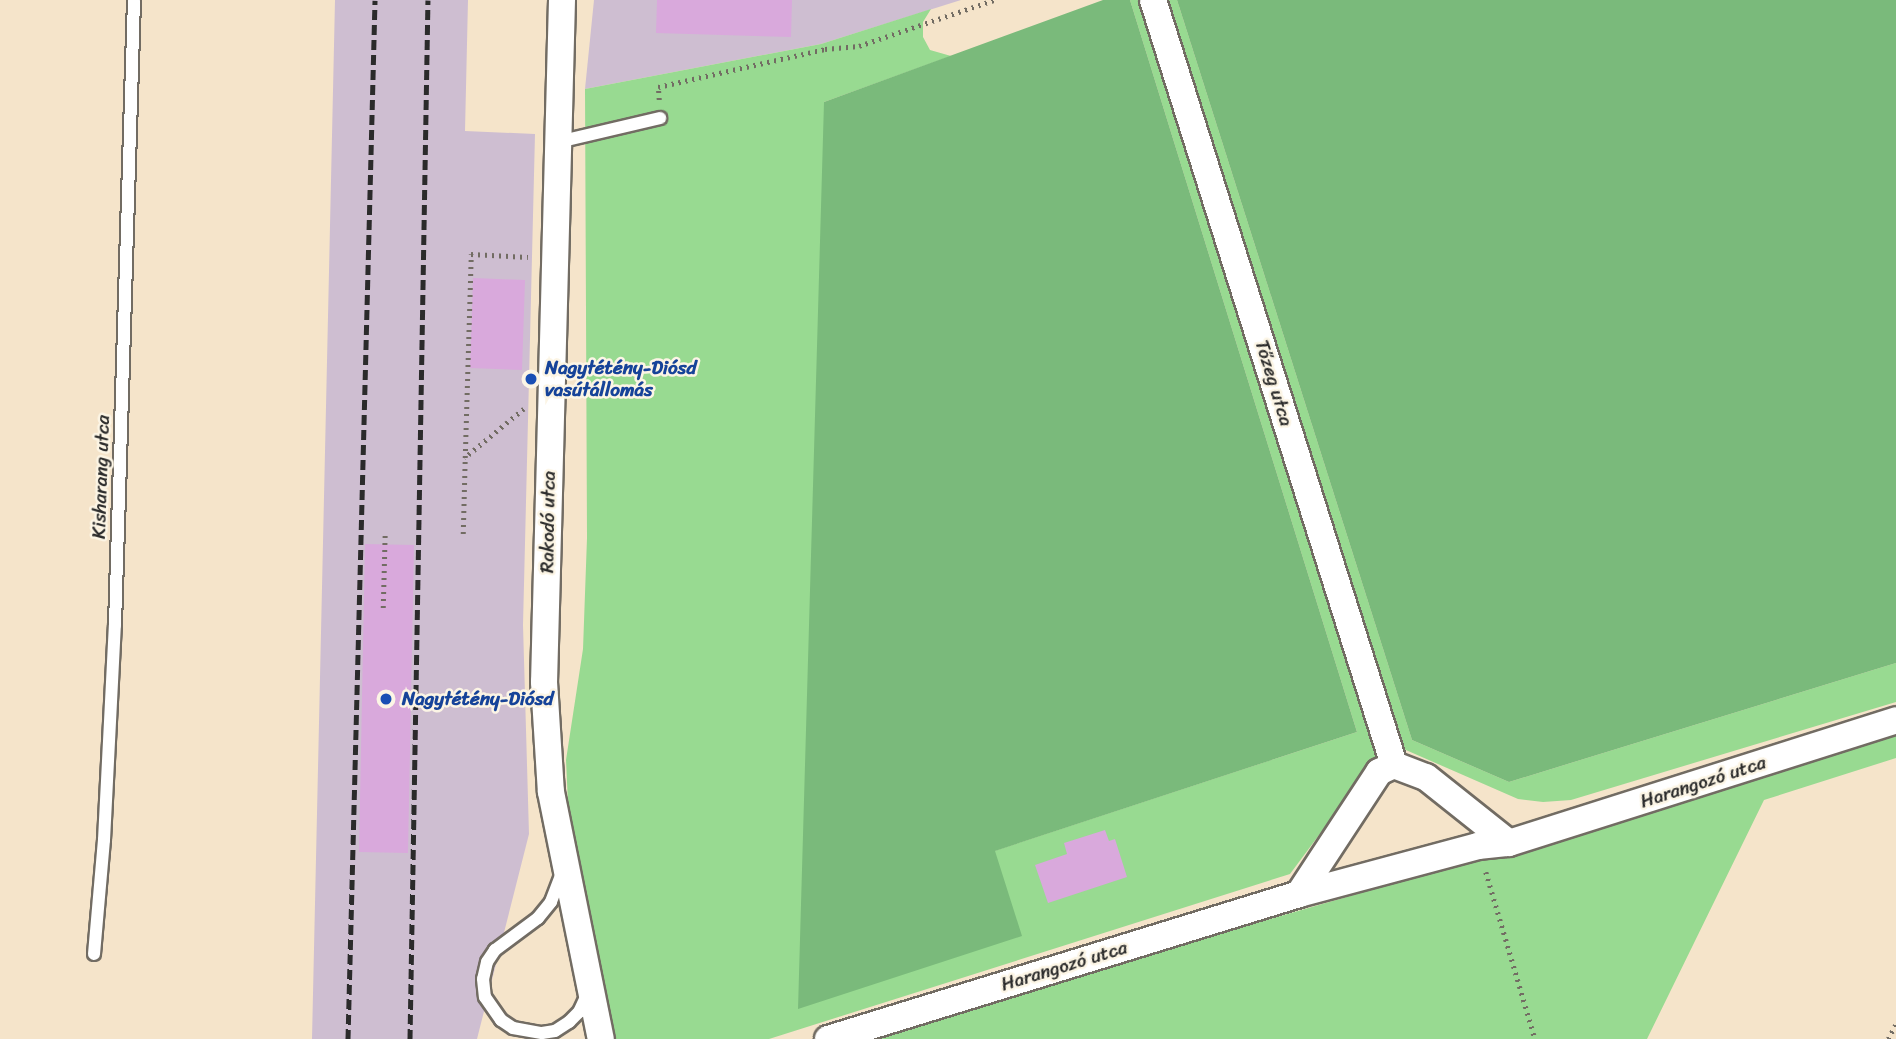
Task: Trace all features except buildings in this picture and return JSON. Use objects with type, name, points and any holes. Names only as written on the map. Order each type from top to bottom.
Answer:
[{"type":"street","name":"Rakodó utca","points":[[562,0],[544,682],[551,792],[601,1039]]},
{"type":"street","name":"Tőzeg utca","points":[[1153,0],[1394,765]]},
{"type":"street","name":"Harangozó utca","points":[[828,1039],[1299,894],[1478,846],[1509,843],[1896,720]]},
{"type":"street","points":[[1299,894],[1379,772],[1394,765],[1426,777],[1509,843]]},
{"type":"lane","name":"Kisharang utca","points":[[94,954],[104,840],[115,625],[134,0]]},
{"type":"lane","points":[[557,143],[660,118]]},
{"type":"lane","points":[[564,866],[551,902],[538,918],[495,950],[487,962],[483,979],[485,997],[492,1009],[507,1024],[527,1032],[542,1033],[555,1031],[574,1017],[587,999],[590,984]]},
{"type":"path","points":[[660,118],[658,87],[825,49],[859,46],[994,0]]},
{"type":"path","points":[[463,534],[471,254],[554,258]]},
{"type":"path","points":[[465,458],[551,386]]},
{"type":"path","points":[[383,608],[385,532]]},
{"type":"path","points":[[1478,846],[1535,1039]]},
{"type":"path","points":[[1888,1039],[1896,1024]]},
{"type":"shaded area","points":[[335,0],[468,0],[465,131],[535,134],[523,625],[529,834],[477,1039],[312,1039]]},
{"type":"shaded area","points":[[594,0],[961,0],[821,44],[585,89]]},
{"type":"green space","points":[[1103,0],[1130,0],[1357,732],[995,851],[1022,936],[798,1009],[824,102]]},
{"type":"green space","points":[[1130,0],[1177,0],[1412,740],[1509,782],[1896,663],[1896,702],[1571,800],[1543,802],[1518,799],[1399,747],[1377,757],[1290,874],[769,1039],[613,1039],[569,826],[566,760],[583,649],[587,538],[585,89],[821,44],[931,9],[923,22],[923,37],[930,50],[951,56],[824,102],[994,851],[1357,732]]},
{"type":"green space","points":[[1177,0],[1896,0],[1896,663],[1509,782],[1412,740]]},
{"type":"green space","points":[[1896,732],[1896,758],[1764,800],[1647,1039],[852,1039],[1685,800]]},
{"type":"railway","points":[[348,1039],[375,0]]},
{"type":"railway","points":[[410,1039],[428,0]]},
{"type":"place","name":"Nagytétény-Diósd vasútállomás","points":[[531,379]]},
{"type":"place","name":"Nagytétény-Diósd","points":[[386,699]]}]
